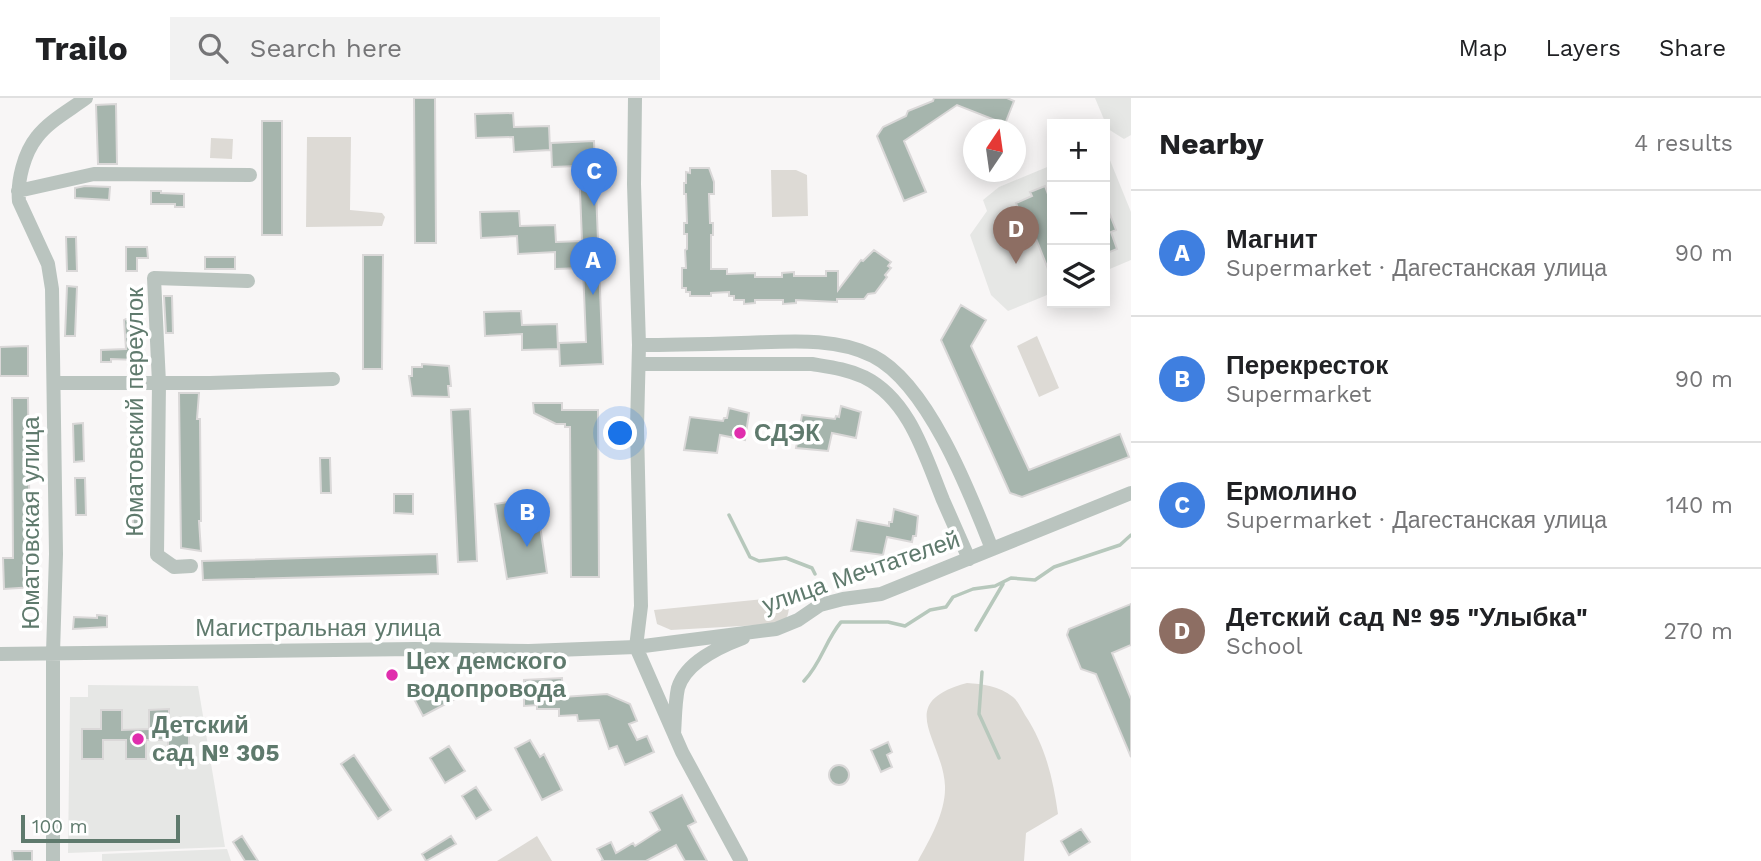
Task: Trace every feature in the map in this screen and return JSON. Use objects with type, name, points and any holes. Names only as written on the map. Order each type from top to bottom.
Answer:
[{"type":"street","points":[[86,98],[36,138],[23,168],[18,191],[94,174],[250,175]]},
{"type":"street","points":[[635,98],[641,606],[636,647],[674,735],[741,861]]},
{"type":"street","name":"Юматовская улица","points":[[18,191],[19,201],[48,264],[52,289],[56,554],[53,861]]},
{"type":"street","name":"Юматовский переулок","points":[[191,566],[174,567],[157,555],[159,383],[154,278],[248,281]]},
{"type":"street","points":[[639,345],[782,342],[851,348],[874,356],[918,398],[942,435],[992,549]]},
{"type":"street","points":[[639,364],[812,364],[838,368],[864,377],[885,391],[906,416],[925,450],[969,559]]},
{"type":"street","points":[[54,383],[210,383],[333,379]]},
{"type":"street","name":"улица Мечтателей","points":[[636,647],[776,629],[798,620],[820,605],[881,594],[1131,493]]},
{"type":"street","points":[[674,735],[678,688],[686,672],[730,642],[760,631]]},
{"type":"street","name":"Магистральная улица","points":[[0,654],[415,649],[529,651],[636,647]]},
{"type":"shaded area","points":[[1095,98],[1131,98],[1131,135],[1124,139],[1110,130],[1110,119],[1104,119]]},
{"type":"shaded area","points":[[307,137],[351,137],[350,210],[382,213],[385,217],[382,226],[306,227]]},
{"type":"shaded area","points":[[211,138],[233,139],[232,159],[210,158]]},
{"type":"shaded area","points":[[1110,160],[1131,212],[1131,260],[1110,269]]},
{"type":"shaded area","points":[[1047,167],[1047,295],[1008,311],[991,295],[970,235],[987,211],[983,200],[999,187],[1011,182],[1026,182],[1026,176]]},
{"type":"shaded area","points":[[771,170],[796,170],[807,175],[808,216],[772,217]]},
{"type":"shaded area","points":[[1037,336],[1059,388],[1039,397],[1017,346]]},
{"type":"shaded area","points":[[815,594],[810,598],[789,601],[788,615],[778,624],[671,630],[657,624],[654,610]]},
{"type":"shaded area","points":[[967,683],[997,688],[1015,699],[1032,726],[1047,762],[1058,814],[1026,833],[1024,861],[918,861],[936,825],[945,796],[942,769],[927,712],[932,701],[945,691]]},
{"type":"shaded area","name":"Детский сад № 305","points":[[88,685],[198,686],[225,847],[68,853],[70,697],[88,697]]},
{"type":"shaded area","points":[[537,836],[552,861],[497,861]]},
{"type":"shaded area","points":[[227,849],[231,861],[102,861],[102,854]]},
{"type":"building","points":[[414,98],[435,98],[436,243],[415,243]]},
{"type":"building","points":[[934,98],[1007,98],[1014,101],[1007,119],[992,119],[957,105],[904,141],[926,192],[904,201],[877,136],[883,127],[906,116],[908,111],[933,101]]},
{"type":"building","points":[[116,104],[117,164],[98,164],[96,105]]},
{"type":"building","points":[[513,113],[514,127],[549,126],[550,150],[514,152],[513,137],[476,138],[475,114]]},
{"type":"building","points":[[262,121],[282,121],[282,235],[262,235]]},
{"type":"building","points":[[594,141],[603,364],[560,366],[559,343],[586,342],[583,268],[555,269],[555,252],[518,254],[517,236],[481,238],[480,212],[519,211],[520,226],[555,225],[556,242],[582,241],[579,166],[552,167],[551,143]]},
{"type":"building","points":[[690,168],[709,168],[714,182],[714,194],[709,194],[710,223],[713,223],[711,269],[727,269],[727,274],[755,273],[755,277],[782,277],[782,273],[794,272],[794,276],[826,276],[826,271],[838,271],[838,290],[861,260],[874,250],[891,262],[888,266],[891,268],[885,275],[887,277],[875,293],[868,294],[864,299],[837,299],[837,302],[796,300],[796,303],[783,304],[783,300],[755,300],[755,303],[744,304],[744,300],[734,300],[734,296],[729,296],[729,292],[711,293],[711,296],[690,296],[686,288],[682,288],[682,268],[686,268],[687,249],[687,234],[684,234],[684,223],[687,223],[684,183],[686,172],[690,173]]},
{"type":"building","points":[[1045,186],[1047,191],[1047,266],[1033,231],[1028,233],[1016,203],[1032,196],[1030,192]]},
{"type":"building","points":[[110,187],[109,200],[75,198],[75,188]]},
{"type":"building","points":[[151,191],[184,194],[184,207],[175,207],[175,204],[151,204]]},
{"type":"building","points":[[1110,215],[1116,230],[1111,232],[1117,249],[1110,252]]},
{"type":"building","points":[[66,237],[76,237],[77,271],[67,271]]},
{"type":"building","points":[[126,247],[147,247],[148,258],[137,258],[137,271],[126,271]]},
{"type":"building","points":[[363,255],[383,255],[382,369],[363,369]]},
{"type":"building","points":[[205,257],[235,257],[235,269],[205,269]]},
{"type":"building","points":[[67,286],[77,287],[75,336],[65,336]]},
{"type":"building","points":[[164,296],[172,296],[173,333],[166,333]]},
{"type":"building","points":[[961,305],[986,320],[971,346],[1029,470],[1120,434],[1129,457],[1022,497],[1010,493],[941,340]]},
{"type":"building","points":[[521,311],[522,325],[557,324],[558,349],[522,350],[522,334],[485,336],[484,312]]},
{"type":"building","points":[[126,319],[134,319],[136,360],[111,359],[111,362],[101,362],[101,350],[126,349]]},
{"type":"building","points":[[28,346],[28,376],[0,376],[0,347]]},
{"type":"building","points":[[422,364],[449,366],[449,397],[412,396],[409,376],[412,376],[412,367],[422,367]]},
{"type":"building","points":[[179,393],[199,393],[197,419],[200,419],[201,551],[181,548]]},
{"type":"building","points":[[12,398],[28,398],[30,557],[33,557],[34,587],[4,589],[3,558],[13,558]]},
{"type":"building","points":[[533,403],[562,403],[562,410],[598,410],[599,577],[571,577],[570,427],[556,424],[534,413]]},
{"type":"building","points":[[841,406],[861,412],[856,438],[832,433],[828,451],[796,448],[802,415],[835,419],[836,416],[839,417]]},
{"type":"building","points":[[729,408],[749,413],[745,440],[720,435],[717,453],[684,450],[690,417],[723,421],[727,418]]},
{"type":"building","points":[[470,409],[477,561],[458,562],[451,410]]},
{"type":"building","points":[[83,423],[84,461],[74,462],[73,424]]},
{"type":"building","points":[[141,432],[143,472],[133,472],[131,433]]},
{"type":"building","points":[[320,458],[330,458],[331,493],[321,493]]},
{"type":"building","points":[[75,478],[85,478],[86,515],[76,515]]},
{"type":"building","points":[[132,490],[142,490],[143,528],[133,529]]},
{"type":"building","points":[[394,494],[413,494],[413,514],[394,513]]},
{"type":"building","points":[[536,498],[547,573],[507,579],[495,504]]},
{"type":"building","points":[[894,509],[918,516],[916,536],[913,536],[912,542],[887,537],[883,555],[851,551],[857,520],[889,526]]},
{"type":"building","points":[[437,554],[438,574],[203,580],[202,561]]},
{"type":"building","points":[[1131,604],[1131,645],[1112,653],[1131,699],[1131,757],[1096,674],[1081,669],[1067,635],[1069,629]]},
{"type":"building","points":[[97,615],[107,616],[107,627],[73,629],[74,617],[97,618]]},
{"type":"building","points":[[562,678],[563,697],[607,694],[630,704],[637,721],[629,724],[637,740],[647,736],[654,752],[625,765],[617,746],[609,749],[599,720],[578,721],[577,715],[559,716],[559,709],[537,709],[537,705],[524,706],[524,680]]},
{"type":"building","points":[[446,682],[455,699],[423,716],[414,699]]},
{"type":"building","points":[[169,709],[169,728],[189,728],[189,758],[168,758],[168,740],[146,740],[146,759],[126,759],[126,740],[103,740],[103,759],[82,759],[82,729],[101,729],[101,710],[122,710],[122,730],[149,729],[149,710]]},
{"type":"building","points":[[530,740],[540,757],[544,754],[562,790],[542,800],[515,748]]},
{"type":"building","points":[[888,742],[892,752],[887,755],[892,767],[881,772],[871,750]]},
{"type":"building","points":[[449,746],[465,771],[445,783],[430,758]]},
{"type":"building","points":[[354,755],[391,810],[378,819],[341,764]]},
{"type":"building","points":[[839,765],[846,768],[849,775],[846,782],[839,785],[832,782],[829,775],[832,768]]},
{"type":"building","points":[[476,787],[491,810],[476,819],[462,796]]},
{"type":"building","points":[[682,795],[696,822],[688,826],[707,861],[685,861],[676,845],[646,861],[601,861],[603,860],[597,849],[611,842],[616,853],[633,843],[635,846],[660,830],[650,812]]},
{"type":"building","points":[[1081,829],[1090,842],[1069,855],[1061,841]]},
{"type":"building","points":[[242,836],[258,861],[245,861],[233,842]]},
{"type":"building","points":[[451,836],[456,844],[426,861],[422,854]]},
{"type":"building","points":[[12,851],[32,851],[32,861],[13,861]]},
{"type":"waterway","points":[[729,515],[750,557],[759,561],[786,558],[812,568],[815,574]]},
{"type":"waterway","points":[[804,681],[841,622],[888,622],[905,626],[930,610],[946,607],[953,597],[973,589],[995,586],[1011,578],[1035,580],[1054,567],[1120,545],[1131,535]]},
{"type":"waterway","points":[[976,630],[1003,584]]},
{"type":"waterway","points":[[982,672],[979,714],[999,758]]},
{"type":"place","name":"Ермолино","points":[[594,206]]},
{"type":"place","name":"Детский сад № 95 \"Улыбка\"","points":[[1016,264]]},
{"type":"place","name":"Магнит","points":[[593,295]]},
{"type":"place","name":"СДЭК","points":[[740,433]]},
{"type":"place","name":"Перекресток","points":[[527,547]]},
{"type":"place","name":"Цех демского водопровода","points":[[392,675]]},
{"type":"place","name":"Детский сад № 305","points":[[138,739]]}]
